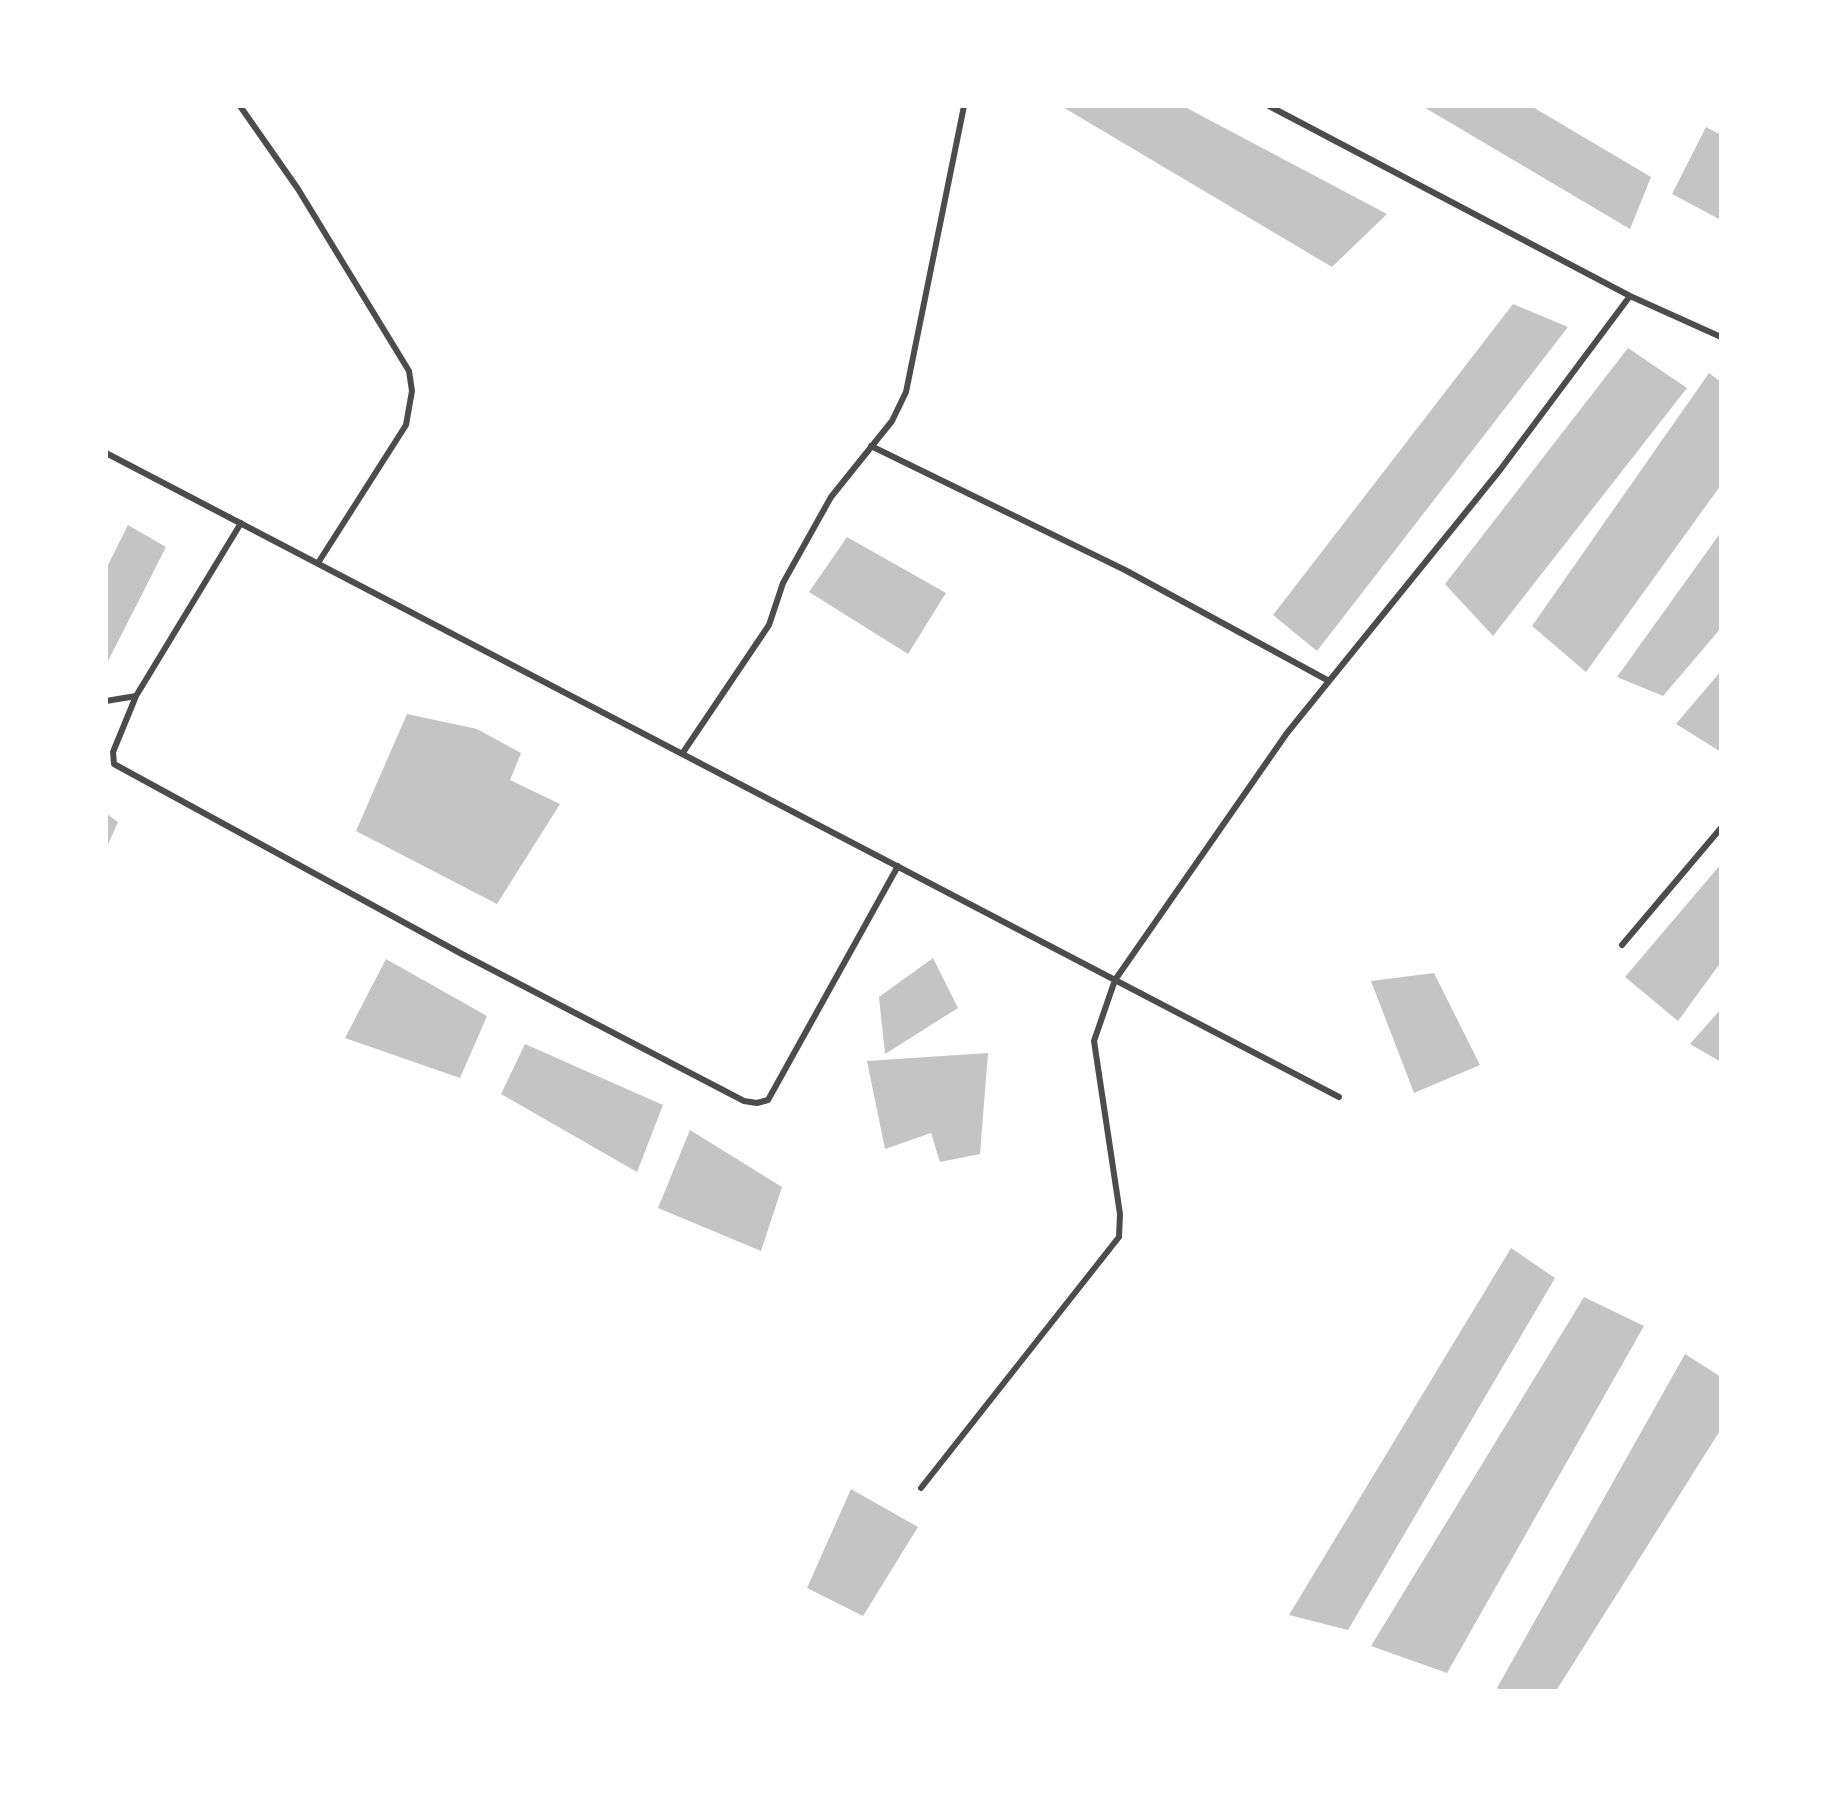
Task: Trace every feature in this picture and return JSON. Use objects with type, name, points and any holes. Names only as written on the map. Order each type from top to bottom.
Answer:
[{"type":"lane","points":[[240,106],[298,189],[409,371],[412,391],[406,425],[318,563]]},
{"type":"lane","points":[[682,754],[769,625],[783,583],[831,497],[892,421],[906,392],[964,106]]},
{"type":"lane","points":[[1269,106],[1630,296],[1721,337]]},
{"type":"lane","points":[[921,1488],[1119,1237],[1120,1214],[1094,1041],[1115,980],[1287,733],[1500,470],[1630,296]]},
{"type":"lane","points":[[871,446],[1125,570],[1329,681]]},
{"type":"lane","points":[[106,453],[1339,1097]]},
{"type":"lane","points":[[241,523],[136,696],[113,752],[114,764],[460,953],[744,1101],[757,1103],[768,1100],[898,866]]},
{"type":"lane","points":[[106,701],[136,696]]},
{"type":"lane","points":[[1622,945],[1721,828]]},
{"type":"building","points":[[1061,106],[1183,106],[1387,214],[1332,267]]},
{"type":"building","points":[[1422,106],[1531,106],[1651,177],[1630,229]]},
{"type":"building","points":[[1706,127],[1721,135],[1721,220],[1672,194]]},
{"type":"building","points":[[1513,304],[1568,327],[1317,651],[1273,615]]},
{"type":"building","points":[[1628,348],[1687,388],[1493,636],[1445,584]]},
{"type":"building","points":[[1709,373],[1721,382],[1721,485],[1586,672],[1532,626]]},
{"type":"building","points":[[128,525],[166,547],[106,665],[106,569]]},
{"type":"building","points":[[1721,532],[1721,628],[1663,696],[1617,677]]},
{"type":"building","points":[[847,537],[946,593],[908,654],[809,592]]},
{"type":"building","points":[[1721,671],[1721,752],[1676,724]]},
{"type":"building","points":[[407,714],[477,729],[521,753],[510,780],[560,804],[497,904],[356,831]]},
{"type":"building","points":[[106,813],[118,822],[106,849]]},
{"type":"building","points":[[1721,864],[1721,962],[1678,1021],[1625,977]]},
{"type":"building","points":[[933,958],[958,1008],[885,1054],[879,997]]},
{"type":"building","points":[[386,959],[487,1016],[460,1078],[345,1038]]},
{"type":"building","points":[[1434,973],[1480,1065],[1414,1093],[1371,981]]},
{"type":"building","points":[[1721,1009],[1721,1062],[1690,1044]]},
{"type":"building","points":[[525,1044],[663,1105],[637,1172],[501,1094]]},
{"type":"building","points":[[988,1053],[980,1154],[940,1162],[931,1133],[885,1149],[867,1061]]},
{"type":"building","points":[[690,1130],[782,1187],[761,1251],[658,1208]]},
{"type":"building","points":[[1511,1248],[1555,1278],[1348,1630],[1289,1615]]},
{"type":"building","points":[[1584,1297],[1644,1326],[1447,1673],[1371,1646]]},
{"type":"building","points":[[1685,1354],[1721,1377],[1721,1429],[1556,1691],[1500,1691],[1497,1688]]},
{"type":"building","points":[[851,1489],[918,1527],[863,1616],[807,1588]]}]
